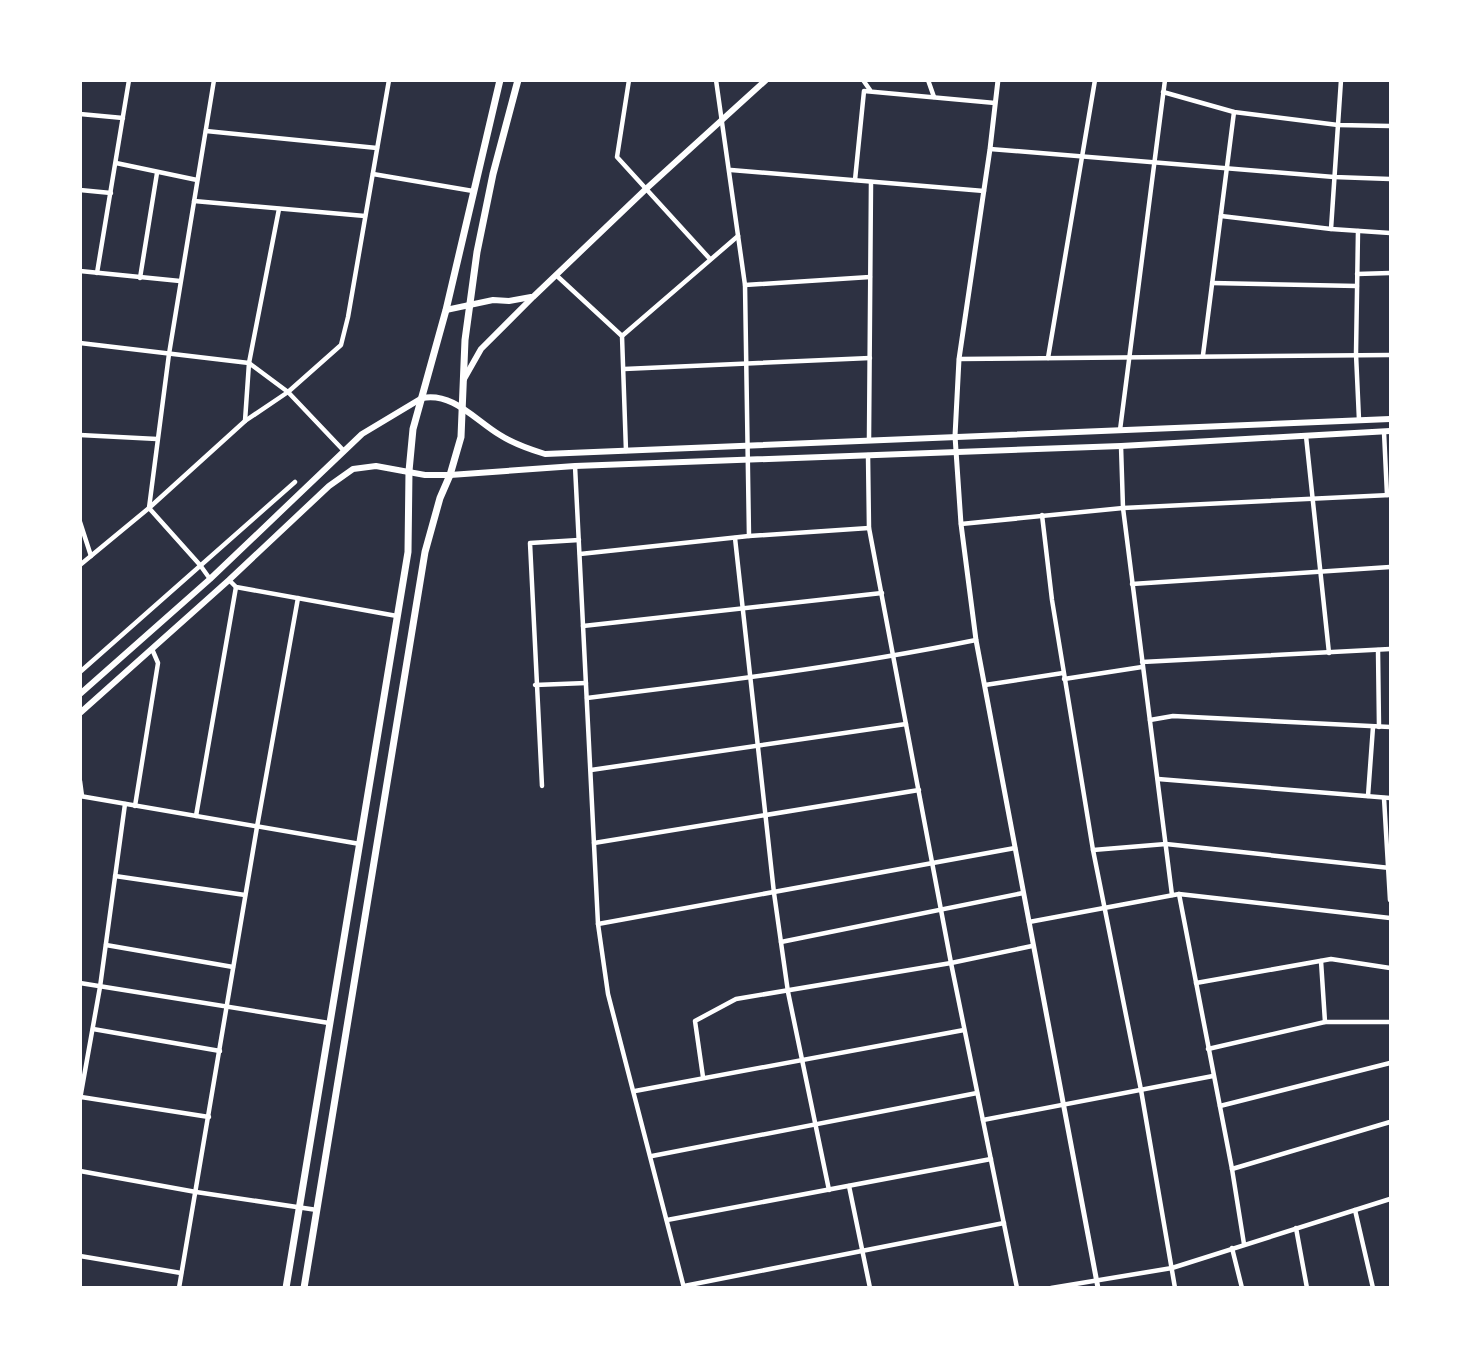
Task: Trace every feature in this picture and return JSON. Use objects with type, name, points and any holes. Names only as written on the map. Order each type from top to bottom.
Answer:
[{"type":"main road","points":[[286,1287],[399,616],[408,552],[409,471],[413,429],[446,310],[500,80]]},
{"type":"main road","points":[[304,1287],[425,552],[461,437],[469,304],[493,174],[518,80]]},
{"type":"main road","points":[[464,379],[481,349],[533,297],[766,80]]},
{"type":"main road","points":[[446,310],[469,304],[533,297]]},
{"type":"main road","points":[[80,694],[210,579],[362,435],[422,398],[434,396],[447,400],[463,408],[500,435],[525,448],[545,454],[1391,419]]},
{"type":"main road","points":[[80,713],[329,486],[353,469],[376,466],[450,475],[575,466],[1121,446],[1387,432]]},
{"type":"street","points":[[97,273],[129,80]]},
{"type":"street","points":[[210,579],[149,508],[180,281],[214,80]]},
{"type":"street","points":[[80,565],[149,508],[245,421],[288,392],[341,345],[389,80]]},
{"type":"street","points":[[629,80],[617,157],[710,259]]},
{"type":"street","points":[[716,80],[745,285],[749,536]]},
{"type":"street","points":[[863,80],[870,90]]},
{"type":"street","points":[[928,80],[933,97]]},
{"type":"street","points":[[998,80],[959,359],[955,452],[976,640],[1098,1287]]},
{"type":"street","points":[[1048,358],[1080,156],[1095,80]]},
{"type":"street","points":[[1120,429],[1165,80]]},
{"type":"street","points":[[1331,229],[1341,80]]},
{"type":"street","points":[[855,180],[864,91],[996,103]]},
{"type":"street","points":[[1163,92],[1234,112],[1338,125],[1391,125]]},
{"type":"street","points":[[1203,355],[1234,112]]},
{"type":"street","points":[[80,114],[123,118]]},
{"type":"street","points":[[206,131],[377,148]]},
{"type":"street","points":[[990,149],[1335,177],[1391,179]]},
{"type":"street","points":[[116,163],[197,180]]},
{"type":"street","points":[[730,170],[984,191]]},
{"type":"street","points":[[139,278],[157,173]]},
{"type":"street","points":[[373,174],[473,191]]},
{"type":"street","points":[[869,440],[871,182]]},
{"type":"street","points":[[80,190],[111,193]]},
{"type":"street","points":[[194,201],[365,216]]},
{"type":"street","points":[[245,421],[249,363],[279,209]]},
{"type":"street","points":[[1221,216],[1391,233]]},
{"type":"street","points":[[1358,231],[1356,354],[1359,420]]},
{"type":"street","points":[[622,336],[738,235]]},
{"type":"street","points":[[80,271],[180,281]]},
{"type":"street","points":[[1357,274],[1391,273]]},
{"type":"street","points":[[556,275],[622,336],[626,451]]},
{"type":"street","points":[[745,285],[870,277]]},
{"type":"street","points":[[1212,283],[1357,286]]},
{"type":"street","points":[[80,343],[249,363],[288,392],[344,451]]},
{"type":"street","points":[[959,359],[1391,355]]},
{"type":"street","points":[[624,369],[870,358]]},
{"type":"street","points":[[961,524],[1123,508],[1389,495],[1387,432]]},
{"type":"street","points":[[80,435],[157,439]]},
{"type":"street","points":[[1306,436],[1329,653]]},
{"type":"street","points":[[1121,446],[1123,508],[1172,895]]},
{"type":"street","points":[[868,454],[869,528],[951,964],[1017,1287]]},
{"type":"street","points":[[575,466],[598,924],[608,994],[684,1287],[863,1249],[1004,1223]]},
{"type":"street","points":[[80,672],[295,482]]},
{"type":"street","points":[[1042,515],[1052,600],[1093,850],[1141,1090],[1175,1287]]},
{"type":"street","points":[[80,522],[91,556]]},
{"type":"street","points":[[580,554],[749,536],[869,528]]},
{"type":"street","points":[[735,538],[760,745],[774,893],[788,992],[829,1190]]},
{"type":"street","points":[[542,786],[530,543],[579,540]]},
{"type":"street","points":[[1132,584],[1391,568]]},
{"type":"street","points":[[229,580],[236,587],[399,616]]},
{"type":"street","points":[[196,816],[236,587]]},
{"type":"street","points":[[583,626],[882,593]]},
{"type":"street","points":[[179,1287],[298,598]]},
{"type":"street","points":[[587,698],[894,657],[976,640]]},
{"type":"street","points":[[135,806],[158,663],[152,648]]},
{"type":"street","points":[[985,685],[1142,664],[1391,649]]},
{"type":"street","points":[[1368,796],[1376,727],[1378,650]]},
{"type":"street","points":[[536,685],[586,683]]},
{"type":"street","points":[[1150,720],[1173,716],[1391,727]]},
{"type":"street","points":[[591,770],[906,724]]},
{"type":"street","points":[[1157,779],[1391,798]]},
{"type":"street","points":[[80,781],[81,796],[360,844]]},
{"type":"street","points":[[594,843],[919,790]]},
{"type":"street","points":[[1384,798],[1391,900]]},
{"type":"street","points":[[125,804],[100,987],[81,1098],[209,1118]]},
{"type":"street","points":[[1093,850],[1166,844],[1389,867]]},
{"type":"street","points":[[598,924],[1015,848]]},
{"type":"street","points":[[115,876],[245,895]]},
{"type":"street","points":[[781,942],[1023,893]]},
{"type":"street","points":[[1179,894],[1244,1244]]},
{"type":"street","points":[[1028,922],[1179,894],[1391,918]]},
{"type":"street","points":[[106,945],[233,967]]},
{"type":"street","points":[[703,1077],[695,1021],[736,999],[951,964],[1032,946]]},
{"type":"street","points":[[1196,983],[1331,959],[1391,968]]},
{"type":"street","points":[[1321,961],[1325,1022]]},
{"type":"street","points":[[80,984],[330,1023]]},
{"type":"street","points":[[1208,1049],[1325,1022],[1391,1022]]},
{"type":"street","points":[[93,1029],[220,1051]]},
{"type":"street","points":[[635,1091],[965,1030]]},
{"type":"street","points":[[1220,1106],[1391,1063]]},
{"type":"street","points":[[983,1120],[1213,1076]]},
{"type":"street","points":[[652,1156],[977,1093]]},
{"type":"street","points":[[1232,1169],[1391,1122]]},
{"type":"street","points":[[667,1220],[991,1159]]},
{"type":"street","points":[[80,1171],[317,1210]]},
{"type":"street","points":[[849,1186],[870,1287]]},
{"type":"street","points":[[1051,1287],[1172,1268],[1391,1199]]},
{"type":"street","points":[[1355,1210],[1373,1287]]},
{"type":"street","points":[[1296,1228],[1307,1287]]},
{"type":"street","points":[[1232,1248],[1242,1287]]},
{"type":"street","points":[[80,1256],[181,1273]]}]
